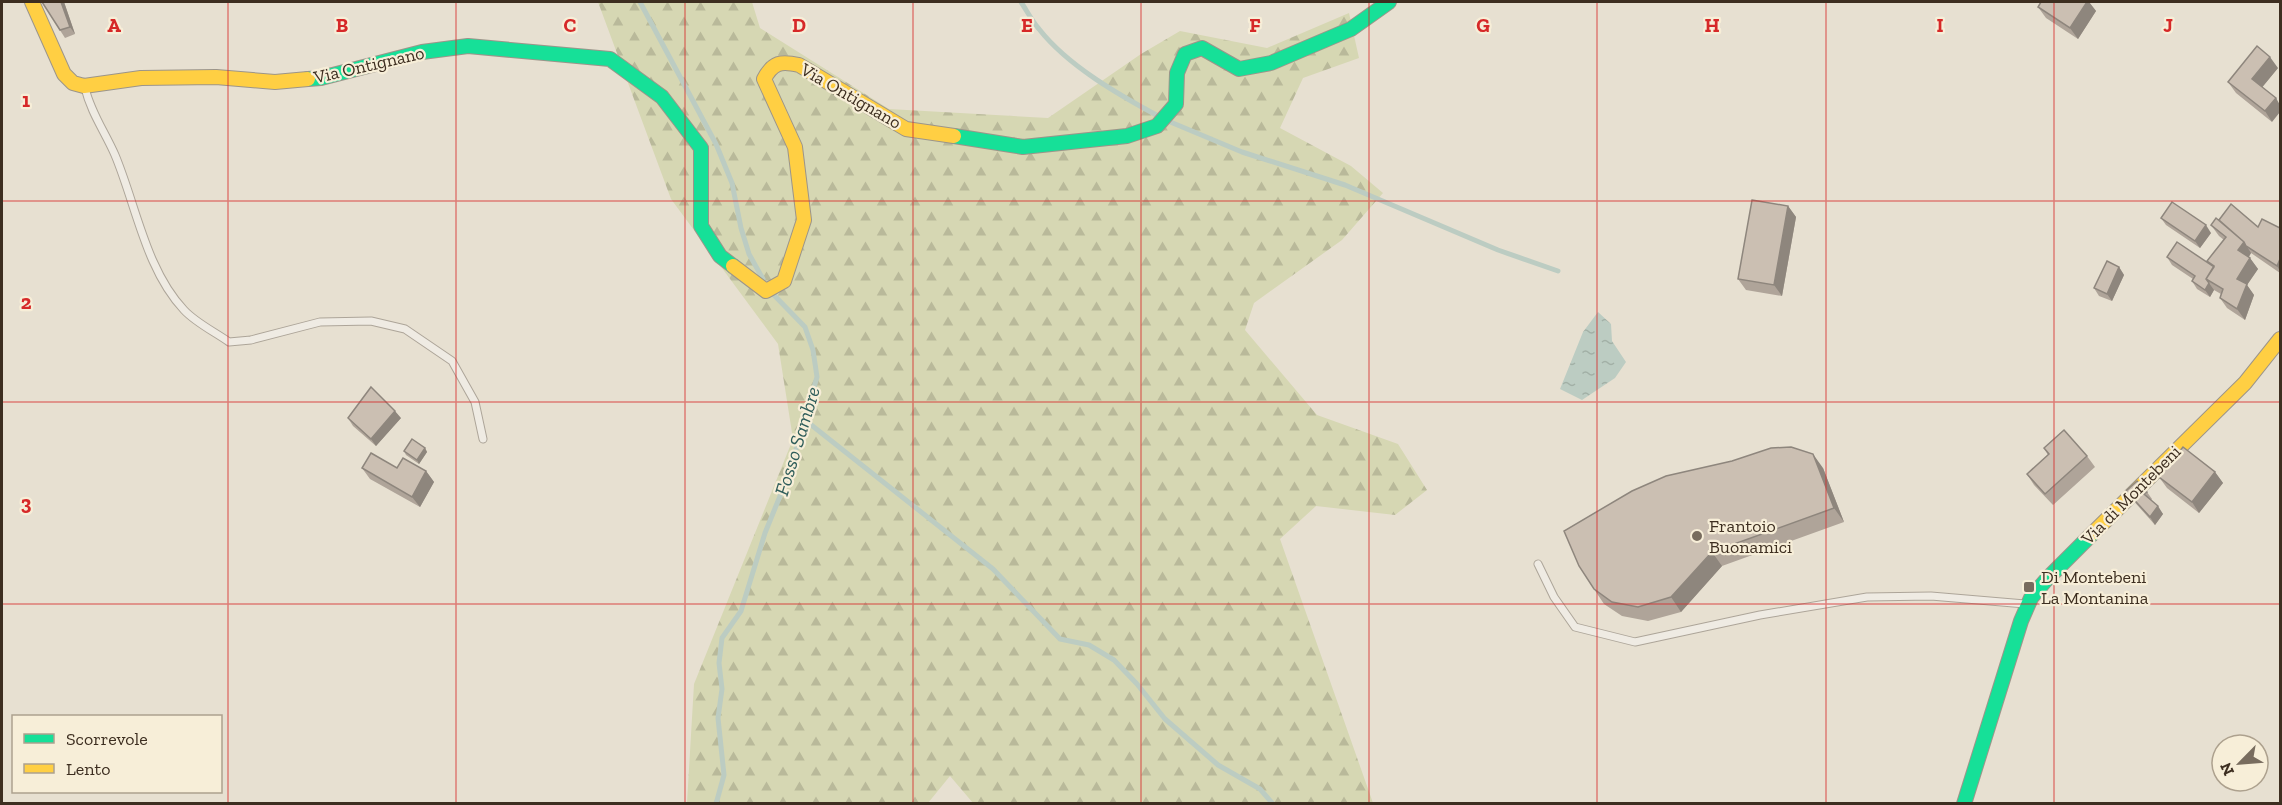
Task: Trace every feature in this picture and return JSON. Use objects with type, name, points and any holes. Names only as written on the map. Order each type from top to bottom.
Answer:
[{"type":"street","points":[[32,2],[64,74],[73,83],[84,86]]},
{"type":"street","name":"Via Ontignano","points":[[84,86],[141,78],[216,77],[275,82],[321,78],[422,52],[468,46],[610,59],[662,97],[701,148],[701,226],[720,256],[766,291],[784,281],[804,220],[795,147],[764,79],[769,67],[780,61],[799,65],[906,129],[1023,147],[1126,136],[1157,126],[1176,104],[1177,73],[1185,54],[1202,48],[1239,69],[1271,63],[1351,29],[1389,2]]},
{"type":"street","name":"Via di Montebeni","points":[[1964,803],[2013,644],[2028,604],[2046,580],[2245,383],[2280,339]]},
{"type":"lane","points":[[84,86],[89,105],[115,155],[141,232],[167,290],[186,312],[230,342],[251,340],[320,322],[371,321],[405,329],[452,361],[475,402],[483,439]]},
{"type":"lane","points":[[1538,564],[1554,597],[1575,627],[1635,642],[1760,615],[1867,597],[1931,596],[2028,604]]},
{"type":"green space","points":[[598,2],[752,2],[760,28],[889,109],[1048,118],[1141,54],[1180,31],[1267,48],[1349,13],[1359,58],[1303,78],[1280,128],[1351,166],[1383,193],[1342,240],[1254,303],[1245,330],[1317,415],[1398,444],[1427,490],[1395,515],[1316,506],[1280,539],[1373,803],[973,803],[950,776],[928,803],[687,803],[694,684],[793,439],[778,344],[671,199]]},
{"type":"water","points":[[1598,312],[1611,324],[1612,341],[1626,362],[1615,378],[1582,400],[1560,389],[1583,332]]},
{"type":"building","points":[[42,2],[61,2],[70,27],[60,30]]},
{"type":"building","points":[[2041,2],[2087,2],[2070,28],[2038,7]]},
{"type":"building","points":[[2257,46],[2270,57],[2252,79],[2276,98],[2265,111],[2228,82]]},
{"type":"building","points":[[1752,200],[1788,206],[1774,285],[1738,279]]},
{"type":"building","points":[[2172,202],[2206,225],[2195,241],[2161,218]]},
{"type":"building","points":[[2231,204],[2258,227],[2262,219],[2280,228],[2280,259],[2277,266],[2246,246],[2219,220]]},
{"type":"building","points":[[2216,218],[2244,242],[2238,250],[2250,258],[2237,279],[2247,284],[2237,309],[2220,298],[2223,289],[2206,279],[2214,266],[2207,261],[2226,237],[2211,225]]},
{"type":"building","points":[[2177,242],[2214,267],[2206,279],[2209,283],[2205,290],[2192,281],[2195,276],[2167,257]]},
{"type":"building","points":[[2107,261],[2119,267],[2107,294],[2094,288]]},
{"type":"building","points":[[371,387],[395,411],[371,439],[348,418]]},
{"type":"building","points":[[2064,430],[2087,456],[2045,494],[2027,474],[2049,454],[2044,448]]},
{"type":"building","points":[[412,439],[425,448],[417,460],[404,451]]},
{"type":"building","name":"Frantoio Buonamici","points":[[1791,447],[1813,454],[1834,508],[1712,552],[1671,597],[1638,607],[1612,602],[1594,589],[1579,566],[1564,531],[1632,491],[1666,476],[1732,461],[1771,448]]},
{"type":"building","points":[[2183,447],[2215,472],[2192,502],[2159,477]]},
{"type":"building","points":[[371,453],[397,468],[403,458],[426,471],[412,497],[362,468]]},
{"type":"building","points":[[2137,481],[2147,492],[2144,494],[2158,506],[2150,517],[2126,491]]},
{"type":"waterway","name":"Fosso Sambre","points":[[640,2],[716,144],[732,183],[749,254],[763,279]]},
{"type":"waterway","points":[[1021,2],[1036,26],[1064,55],[1111,89],[1160,117]]},
{"type":"waterway","points":[[1168,121],[1242,152],[1345,185],[1498,250],[1558,271]]},
{"type":"waterway","name":"Fosso Sambre","points":[[716,804],[724,775],[718,718],[722,689],[719,663],[722,638],[741,611],[765,533],[789,474],[817,377],[813,350],[805,327],[771,292]]},
{"type":"waterway","points":[[805,420],[993,569],[1060,639],[1089,645],[1114,660],[1165,719],[1218,765],[1260,789],[1273,804]]},
{"type":"traffic: fast","points":[[954,136],[1023,147],[1127,136],[1157,126],[1176,104],[1177,73],[1185,54],[1202,48],[1239,69],[1271,63],[1351,29],[1389,2]]},
{"type":"traffic: fast","points":[[308,79],[321,78],[422,52],[468,46],[610,59],[662,97],[701,148],[701,226],[720,256],[733,266]]},
{"type":"traffic: fast","points":[[1964,804],[2021,621],[2031,598],[2093,533]]},
{"type":"traffic: slow","points":[[32,2],[64,74],[73,83],[84,86],[141,78],[216,77],[275,82],[308,79]]},
{"type":"traffic: slow","points":[[733,266],[766,291],[784,281],[804,220],[795,147],[764,79],[774,66],[782,63],[799,65],[906,129],[954,136]]},
{"type":"traffic: slow","points":[[2093,533],[2245,383],[2280,339]]},
{"type":"place","name":"Frantoio Buonamici","points":[[1697,536]]},
{"type":"place","name":"Di Montebeni La Montanina","points":[[2029,587]]}]
